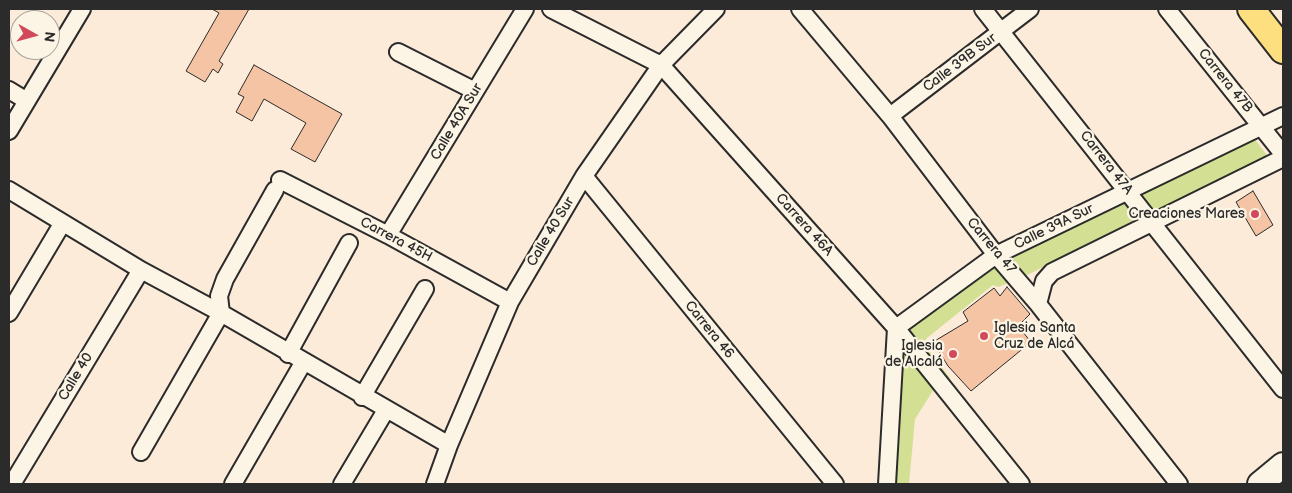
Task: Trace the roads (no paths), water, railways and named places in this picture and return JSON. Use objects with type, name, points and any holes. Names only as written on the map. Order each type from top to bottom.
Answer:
[{"type":"main road","points":[[1250,9],[1283,50]]},
{"type":"street","points":[[9,131],[82,9]]},
{"type":"street","name":"Calle 40A Sur","points":[[388,235],[525,9]]},
{"type":"street","name":"Carrera 46A","points":[[551,9],[661,65],[896,328],[1021,484]]},
{"type":"street","name":"Calle 40 Sur","points":[[435,484],[449,446],[510,302],[584,176],[661,65],[716,9]]},
{"type":"street","name":"Carrera 47","points":[[800,9],[890,116],[996,255],[1038,304],[1179,484]]},
{"type":"street","name":"Carrera 47A","points":[[983,9],[1129,191],[1283,389]]},
{"type":"street","name":"Calle 39B Sur","points":[[890,116],[1030,9]]},
{"type":"street","name":"Carrera 47B","points":[[1166,9],[1283,156]]},
{"type":"street","points":[[398,52],[475,92]]},
{"type":"street","points":[[9,90],[27,101]]},
{"type":"street","name":"Calle 39A Sur","points":[[896,328],[996,255],[1262,128],[1283,116]]},
{"type":"street","points":[[1038,304],[1044,282],[1052,272],[1283,156]]},
{"type":"street","name":"Carrera 46","points":[[584,176],[835,484]]},
{"type":"street","name":"Carrera 45H","points":[[221,314],[219,296],[225,279],[278,185],[388,235],[510,302]]},
{"type":"street","points":[[9,190],[62,224],[141,270],[449,446]]},
{"type":"street","points":[[9,313],[62,224]]},
{"type":"street","points":[[288,354],[349,243]]},
{"type":"street","name":"Calle 40","points":[[12,484],[141,270]]},
{"type":"street","points":[[362,397],[425,289]]},
{"type":"street","points":[[141,452],[221,314]]},
{"type":"street","points":[[887,484],[896,328]]},
{"type":"street","points":[[233,484],[303,363]]},
{"type":"street","points":[[342,484],[386,410]]},
{"type":"street","points":[[1260,484],[1283,465]]},
{"type":"place","name":"Creaciones Mares","points":[[1255,214]]},
{"type":"place","name":"Iglesia Santa Cruz de Alcá","points":[[984,336]]},
{"type":"place","name":"Iglesia de Alcalá","points":[[953,354]]}]
